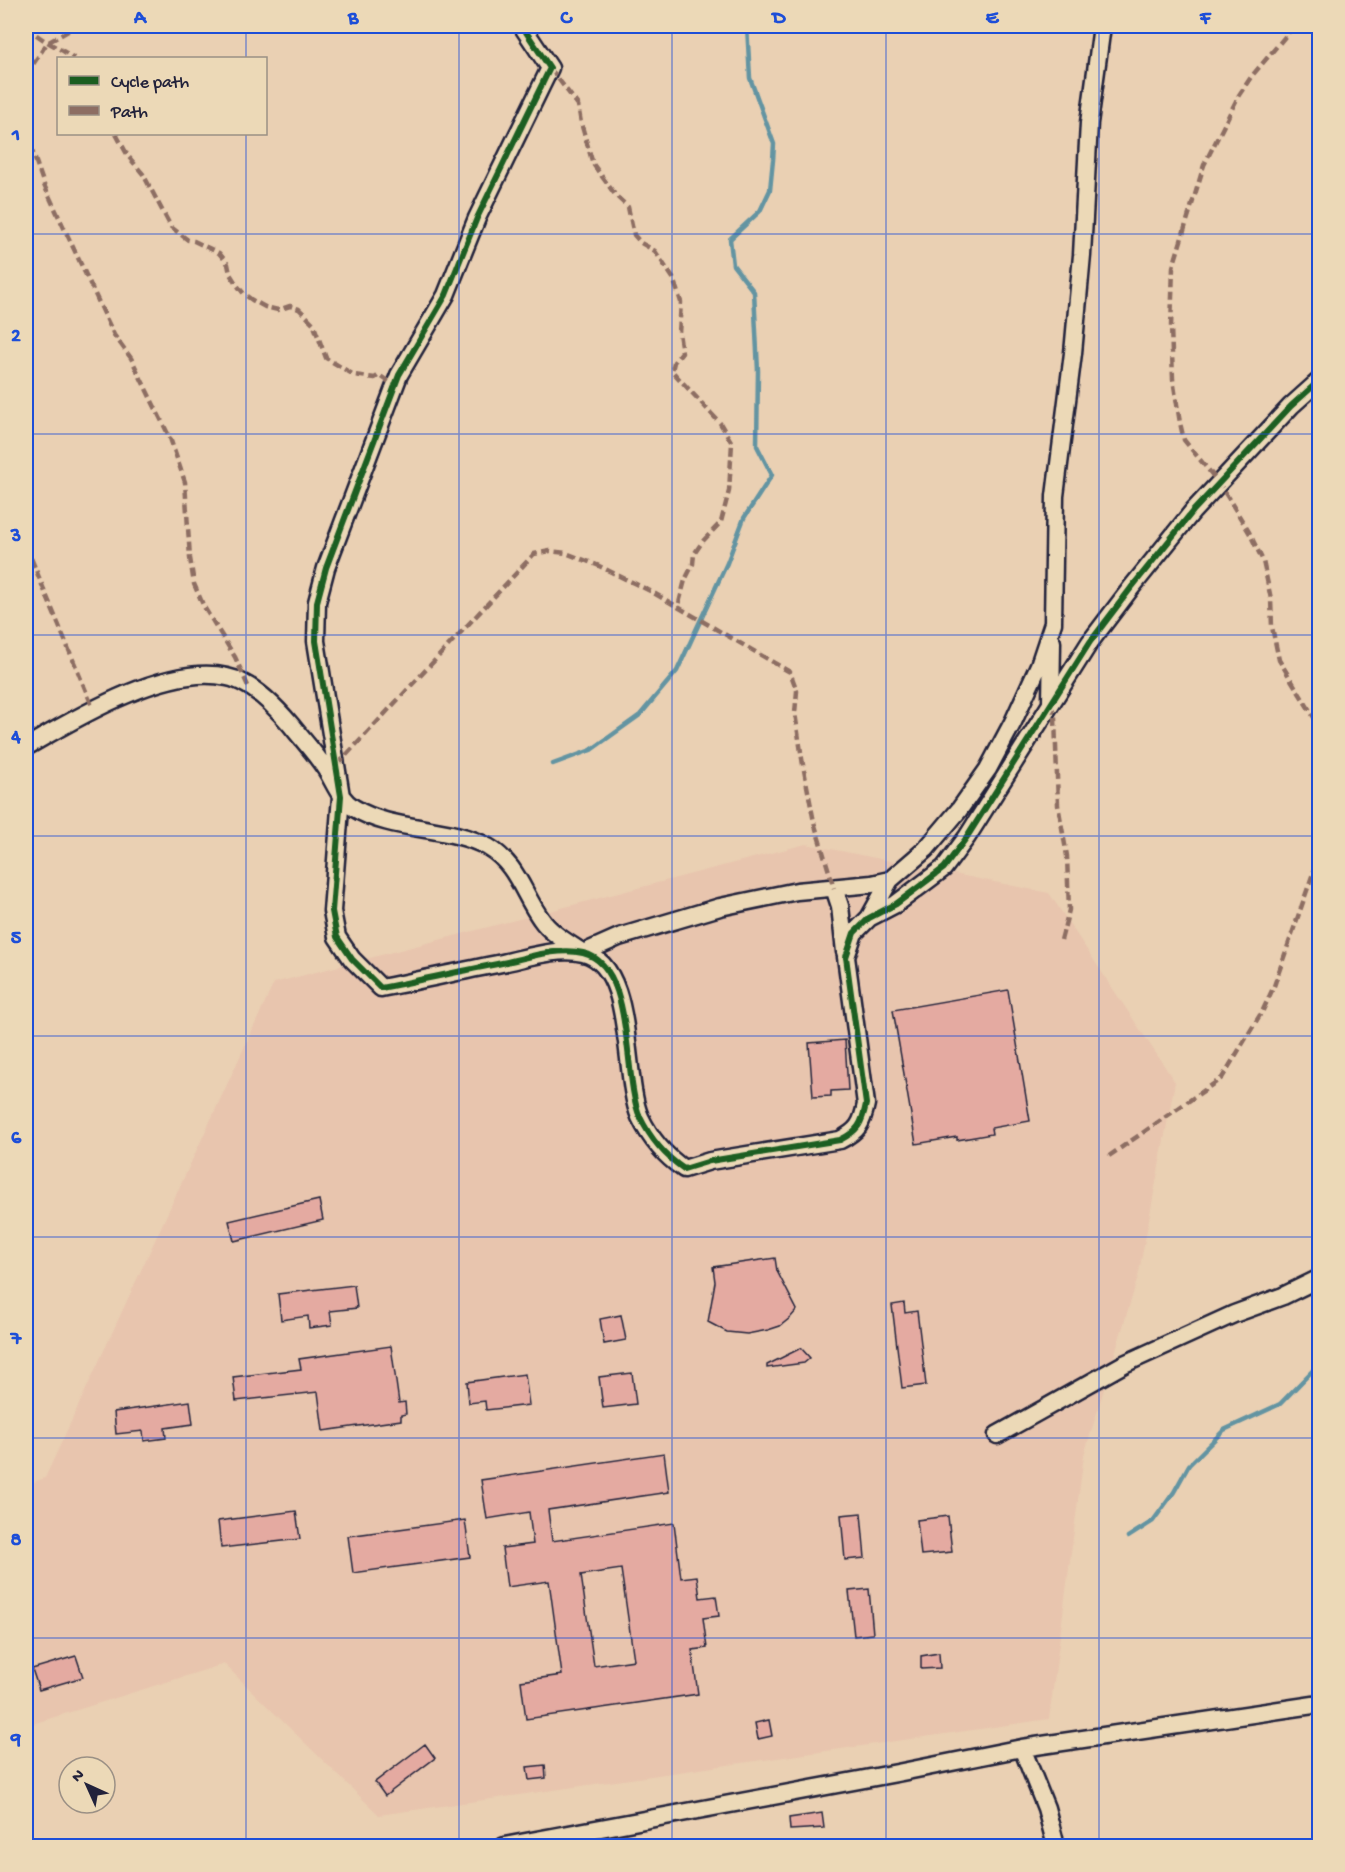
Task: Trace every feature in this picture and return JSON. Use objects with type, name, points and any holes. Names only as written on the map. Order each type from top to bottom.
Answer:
[{"type":"street","points":[[522,26],[550,68],[477,218],[446,294],[399,375],[326,568],[316,602],[316,641],[341,796],[332,911],[337,937],[352,959],[381,988],[554,952],[583,953],[619,937],[720,907],[797,891],[872,884],[890,880]]},
{"type":"street","points":[[1051,703],[1055,496],[1073,353],[1082,255],[1089,123],[1102,26]]},
{"type":"street","points":[[869,918],[896,904],[944,868],[967,837],[1097,633],[1193,512],[1291,406],[1320,380]]},
{"type":"street","points":[[846,957],[854,933],[869,918],[890,880],[926,849],[959,810],[988,769],[1039,665],[1053,623]]},
{"type":"street","points":[[26,747],[93,708],[178,678],[206,674],[229,677],[248,686],[289,723],[323,765],[341,796],[352,807],[373,817],[461,837],[488,848],[509,865],[524,886],[541,920],[555,934],[603,964],[614,979],[623,1014],[633,1089],[640,1116],[652,1137],[669,1158],[684,1168],[710,1161],[840,1140],[853,1133],[863,1120],[866,1104],[840,906],[834,888]]},
{"type":"street","points":[[998,1436],[1124,1364],[1320,1278]]},
{"type":"street","points":[[504,1846],[1022,1748],[1320,1704]]},
{"type":"street","points":[[1022,1748],[1046,1808],[1056,1846]]},
{"type":"shaded area","points":[[806,844],[1049,893],[1175,1082],[1138,1277],[1084,1455],[1049,1719],[379,1815],[224,1664],[26,1726],[26,1485],[45,1478],[274,983]]},
{"type":"building","points":[[1008,990],[1030,1121],[991,1128],[992,1134],[916,1144],[893,1010]]},
{"type":"building","points":[[845,1040],[848,1090],[831,1091],[831,1096],[813,1097],[809,1043]]},
{"type":"building","points":[[319,1200],[323,1220],[234,1241],[229,1221]]},
{"type":"building","points":[[775,1258],[777,1271],[797,1310],[790,1318],[780,1326],[747,1334],[727,1332],[708,1322],[715,1282],[713,1267]]},
{"type":"building","points":[[354,1285],[357,1308],[330,1311],[332,1325],[309,1328],[308,1316],[281,1320],[278,1294]]},
{"type":"building","points":[[904,1303],[905,1313],[917,1311],[926,1385],[902,1388],[892,1305]]},
{"type":"building","points":[[621,1315],[626,1340],[604,1344],[600,1319]]},
{"type":"building","points":[[391,1346],[399,1403],[405,1402],[406,1414],[401,1415],[401,1420],[323,1431],[318,1392],[236,1401],[233,1377],[301,1369],[299,1359]]},
{"type":"building","points":[[801,1348],[810,1358],[804,1363],[767,1368],[767,1365]]},
{"type":"building","points":[[632,1373],[636,1404],[603,1408],[599,1377]]},
{"type":"building","points":[[525,1374],[529,1405],[486,1410],[485,1401],[469,1403],[467,1382]]},
{"type":"building","points":[[190,1401],[193,1424],[165,1428],[166,1438],[144,1441],[143,1431],[116,1434],[114,1412]]},
{"type":"building","points":[[664,1453],[669,1492],[548,1510],[552,1541],[674,1523],[681,1578],[697,1576],[700,1598],[716,1596],[719,1616],[703,1618],[707,1648],[692,1650],[698,1694],[526,1719],[521,1681],[562,1675],[549,1581],[507,1587],[502,1548],[533,1544],[529,1512],[487,1519],[481,1480]],"holes":[[[621,1569],[634,1660],[594,1666],[581,1575]]]},
{"type":"building","points":[[296,1511],[300,1539],[221,1548],[218,1521]]},
{"type":"building","points":[[861,1513],[865,1558],[845,1560],[841,1515]]},
{"type":"building","points":[[948,1516],[952,1552],[921,1555],[917,1520]]},
{"type":"building","points":[[465,1520],[470,1557],[353,1573],[348,1536]]},
{"type":"building","points":[[869,1589],[873,1634],[854,1636],[849,1591]]},
{"type":"building","points":[[939,1653],[940,1668],[921,1669],[921,1656]]},
{"type":"building","points":[[76,1656],[83,1677],[39,1690],[32,1669]]},
{"type":"building","points":[[769,1720],[772,1736],[758,1739],[755,1723]]},
{"type":"building","points":[[425,1744],[435,1758],[385,1796],[375,1782]]},
{"type":"building","points":[[545,1765],[546,1778],[529,1780],[527,1767]]},
{"type":"building","points":[[822,1813],[824,1828],[790,1830],[789,1818]]},
{"type":"waterway","points":[[553,764],[591,750],[640,715],[677,671],[727,563],[744,518],[772,475],[757,446],[758,371],[754,292],[733,265],[730,239],[760,211],[770,190],[773,160],[774,144],[750,78],[747,26]]},
{"type":"waterway","points":[[1128,1537],[1153,1521],[1174,1492],[1189,1465],[1224,1430],[1280,1404],[1320,1363]]},
{"type":"marked path","points":[[26,26],[72,57]]},
{"type":"marked path","points":[[26,75],[47,43],[77,26]]},
{"type":"marked path","points":[[1294,26],[1251,77],[1239,95],[1204,165],[1173,267],[1171,327],[1173,379],[1184,440],[1219,483],[1249,532],[1263,561],[1271,599],[1272,627],[1279,660],[1320,727]]},
{"type":"marked path","points":[[550,68],[578,105],[593,164],[616,196],[628,207],[634,235],[641,243],[655,251],[673,278],[681,302],[679,333],[682,352],[674,362],[672,371],[720,423],[732,443],[729,491],[721,522],[694,554],[693,564],[685,580],[678,607]]},
{"type":"marked path","points":[[26,133],[44,185],[114,335],[131,358],[170,438],[185,482],[194,584],[204,607],[235,657],[248,686]]},
{"type":"marked path","points":[[117,135],[128,156],[143,174],[171,227],[188,240],[219,253],[228,264],[230,274],[244,294],[265,307],[278,310],[290,306],[299,309],[313,323],[326,358],[354,375],[375,378],[379,375],[395,386]]},
{"type":"marked path","points":[[26,546],[93,708]]},
{"type":"marked path","points":[[337,765],[534,554],[550,551],[566,553],[597,565],[652,592],[790,672],[797,691],[795,713],[814,822],[834,888]]},
{"type":"marked path","points":[[1051,704],[1055,717],[1058,805],[1067,856],[1069,910],[1060,944]]},
{"type":"marked path","points":[[1109,1156],[1222,1078],[1263,1010],[1274,986],[1320,853]]},
{"type":"cycle path","points":[[522,26],[550,68],[477,218],[446,295],[399,375],[326,568],[317,602],[316,641],[341,796],[332,911],[337,937],[352,959],[381,988],[553,952],[583,953],[600,962],[612,978],[620,999],[631,1076],[640,1117],[659,1146],[684,1169],[710,1161],[840,1140],[858,1126],[866,1104],[846,957],[854,933],[869,918],[896,904],[944,868],[967,837],[1090,642],[1131,588],[1193,511],[1291,406],[1320,380]]}]
